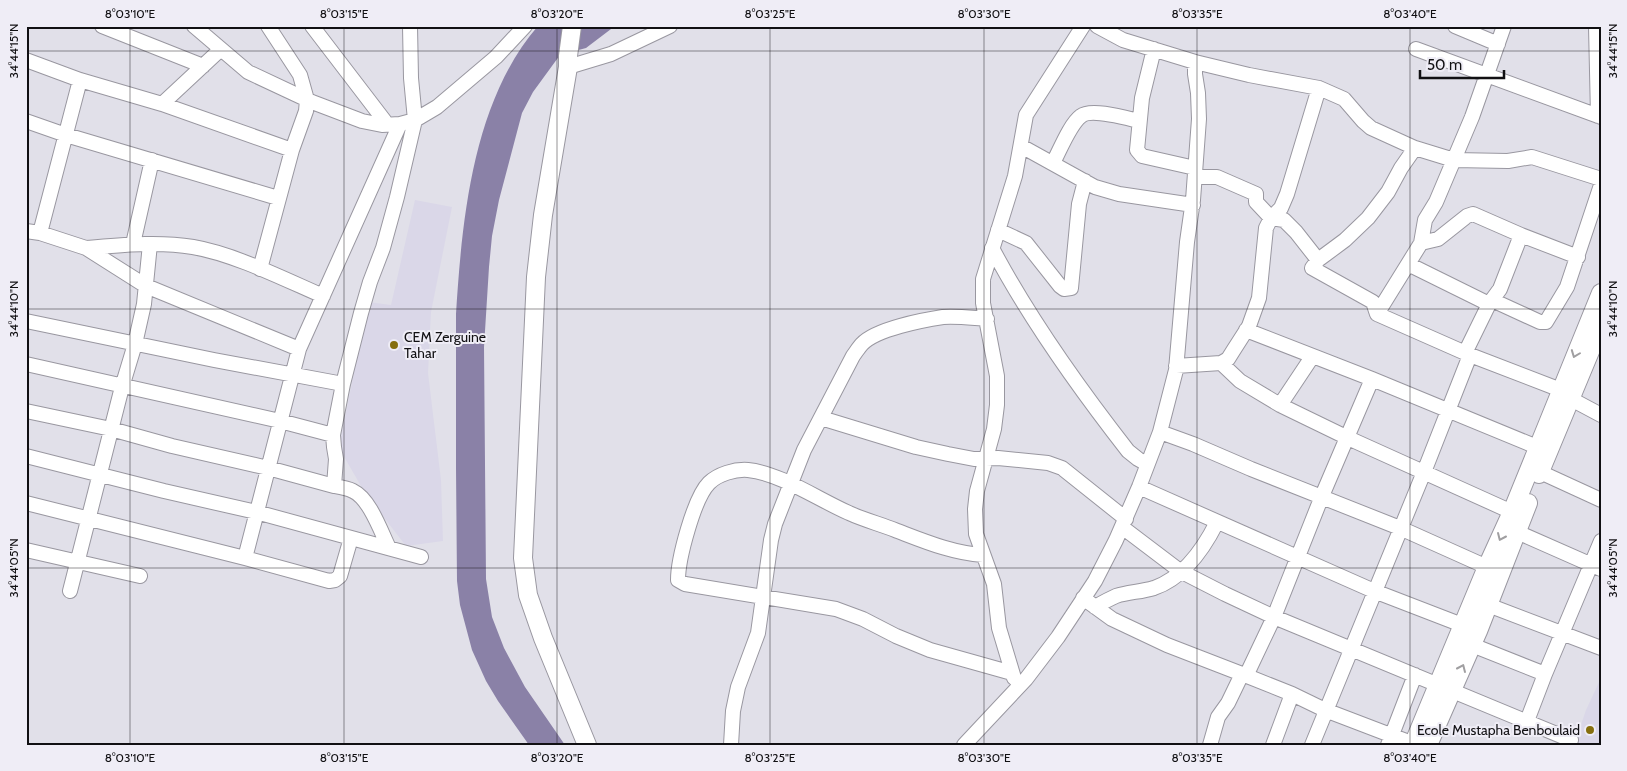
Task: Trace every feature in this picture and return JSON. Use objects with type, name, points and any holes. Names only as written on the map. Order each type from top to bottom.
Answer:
[{"type":"main road","points":[[572,26],[543,215],[536,276],[524,558],[528,595],[543,638],[587,745]]},
{"type":"main road","points":[[1471,634],[1487,567],[1512,512],[1537,447],[1566,395],[1595,334],[1601,293]]},
{"type":"main road","points":[[1418,744],[1471,634],[1488,605],[1540,472],[1566,395]]},
{"type":"street","points":[[102,26],[203,66]]},
{"type":"street","points":[[194,26],[248,72],[307,100],[362,120],[394,124],[415,120],[437,107],[496,56],[526,26]]},
{"type":"street","points":[[260,269],[278,198],[306,111],[307,100],[300,75],[268,26]]},
{"type":"street","points":[[312,26],[394,124]]},
{"type":"street","points":[[334,486],[336,459],[333,435],[343,384],[370,282],[383,248],[395,206],[415,120],[411,78],[410,26]]},
{"type":"street","points":[[568,61],[611,54],[670,26]]},
{"type":"street","points":[[1017,690],[999,628],[994,584],[976,534],[975,509],[977,490],[994,429],[998,405],[998,389],[984,303],[984,279],[1015,176],[1026,115],[1062,57],[1084,26]]},
{"type":"street","points":[[1097,26],[1123,40],[1195,62],[1249,75],[1319,88],[1344,99],[1363,122],[1371,128],[1415,148],[1454,160],[1508,161],[1532,157],[1601,179]]},
{"type":"street","points":[[1456,26],[1498,44]]},
{"type":"street","points":[[1377,314],[1421,243],[1425,220],[1436,202],[1472,117],[1504,26]]},
{"type":"street","points":[[1416,50],[1599,117],[1596,26]]},
{"type":"street","points":[[162,104],[221,49]]},
{"type":"street","points":[[1154,49],[1142,98],[1137,150],[1142,156],[1218,177],[1256,194],[1256,202],[1271,218],[1284,220],[1318,260]]},
{"type":"street","points":[[26,60],[80,80],[162,104],[292,150]]},
{"type":"street","points":[[964,745],[1017,690],[1058,637],[1089,603],[1095,581],[1124,523],[1160,432],[1176,366],[1193,205],[1198,110],[1195,62]]},
{"type":"street","points":[[80,80],[66,136],[33,232],[86,248],[146,286],[298,350]]},
{"type":"street","points":[[1176,366],[1221,363],[1228,359],[1255,314],[1259,298],[1265,232],[1271,218],[1281,208],[1287,194],[1319,88]]},
{"type":"street","points":[[1053,163],[1073,125],[1082,115],[1089,113],[1104,114],[1139,120]]},
{"type":"street","points":[[26,121],[66,136],[278,198]]},
{"type":"street","points":[[245,558],[298,350],[394,124]]},
{"type":"street","points":[[1021,146],[1095,187],[1119,194],[1193,205]]},
{"type":"street","points":[[1415,148],[1388,192],[1368,218],[1345,240],[1318,260],[1312,268],[1373,302],[1377,314],[1566,395],[1601,415]]},
{"type":"street","points":[[133,244],[152,160]]},
{"type":"street","points":[[998,230],[1026,243],[1060,286],[1064,289],[1072,288],[1079,204],[1084,181]]},
{"type":"street","points":[[1408,264],[1490,302],[1540,322],[1546,322],[1567,287],[1601,185]]},
{"type":"street","points":[[1421,243],[1438,238],[1467,216],[1473,214],[1578,257]]},
{"type":"street","points":[[1312,745],[1350,648],[1424,472],[1468,354],[1490,302],[1500,289],[1521,235]]},
{"type":"street","points":[[86,248],[133,244],[194,247],[217,253],[260,269],[322,296]]},
{"type":"street","points":[[70,591],[122,386],[135,344],[144,304],[150,244]]},
{"type":"street","points":[[992,248],[1013,288],[1080,386],[1128,451],[1138,460],[1147,464]]},
{"type":"street","points":[[731,745],[733,711],[738,687],[758,633],[775,524],[804,450],[853,356],[862,343],[880,332],[942,318],[986,319]]},
{"type":"street","points":[[26,321],[343,384]]},
{"type":"street","points":[[1246,330],[1372,379],[1537,447]]},
{"type":"street","points":[[1280,405],[1312,357]]},
{"type":"street","points":[[1221,363],[1240,381],[1280,405],[1512,512]]},
{"type":"street","points":[[26,364],[280,421],[333,435]]},
{"type":"street","points":[[1210,745],[1218,717],[1228,704],[1274,617],[1322,496],[1372,379]]},
{"type":"street","points":[[26,411],[111,429],[172,446],[353,490],[367,502],[389,548]]},
{"type":"street","points":[[821,418],[916,447],[974,458],[1015,459],[1048,463],[1062,468],[1180,571],[1274,617],[1571,740]]},
{"type":"street","points":[[1160,432],[1400,528],[1487,567]]},
{"type":"street","points":[[26,456],[256,512],[422,557]]},
{"type":"street","points":[[983,555],[966,554],[939,546],[850,514],[790,484],[748,470],[730,472],[718,477],[709,483],[704,490],[689,524],[678,580],[681,583],[836,609],[863,619],[896,636],[930,650],[1012,673]]},
{"type":"street","points":[[1540,472],[1601,500]]},
{"type":"street","points":[[1139,487],[1471,634],[1545,674]]},
{"type":"street","points":[[26,503],[329,581],[335,580],[340,576],[351,538]]},
{"type":"street","points":[[1089,603],[1153,588],[1166,582],[1199,553],[1208,541],[1217,522]]},
{"type":"street","points":[[1517,532],[1596,567]]},
{"type":"street","points":[[1527,722],[1562,632],[1596,567],[1601,540]]},
{"type":"street","points":[[27,552],[140,576]]},
{"type":"street","points":[[1089,603],[1112,619],[1167,645],[1292,694],[1390,740],[1418,744]]},
{"type":"street","points":[[1488,605],[1601,648]]},
{"type":"street","points":[[1390,740],[1415,675]]},
{"type":"street","points":[[1273,745],[1292,694]]},
{"type":"shaded area","points":[[538,26],[615,26],[586,48],[560,55],[533,92],[522,113],[499,200],[492,236],[489,267],[484,347],[486,579],[492,617],[504,648],[525,687],[565,745],[529,745],[498,701],[486,681],[472,650],[460,605],[457,581],[456,314],[467,200],[485,125],[499,89],[516,56]]},
{"type":"shaded area","name":"CEM Zerguine Tahar","points":[[415,200],[452,207],[431,312],[428,373],[441,480],[443,541],[406,546],[365,493],[339,448],[368,302],[391,305]]},
{"type":"shaded area","name":"Ecole Mustapha Benboulaid","points":[[1601,678],[1601,745],[1574,745],[1586,710]]},
{"type":"place","name":"CEM Zerguine Tahar","points":[[394,345]]},
{"type":"place","name":"Ecole Mustapha Benboulaid","points":[[1590,730]]}]
